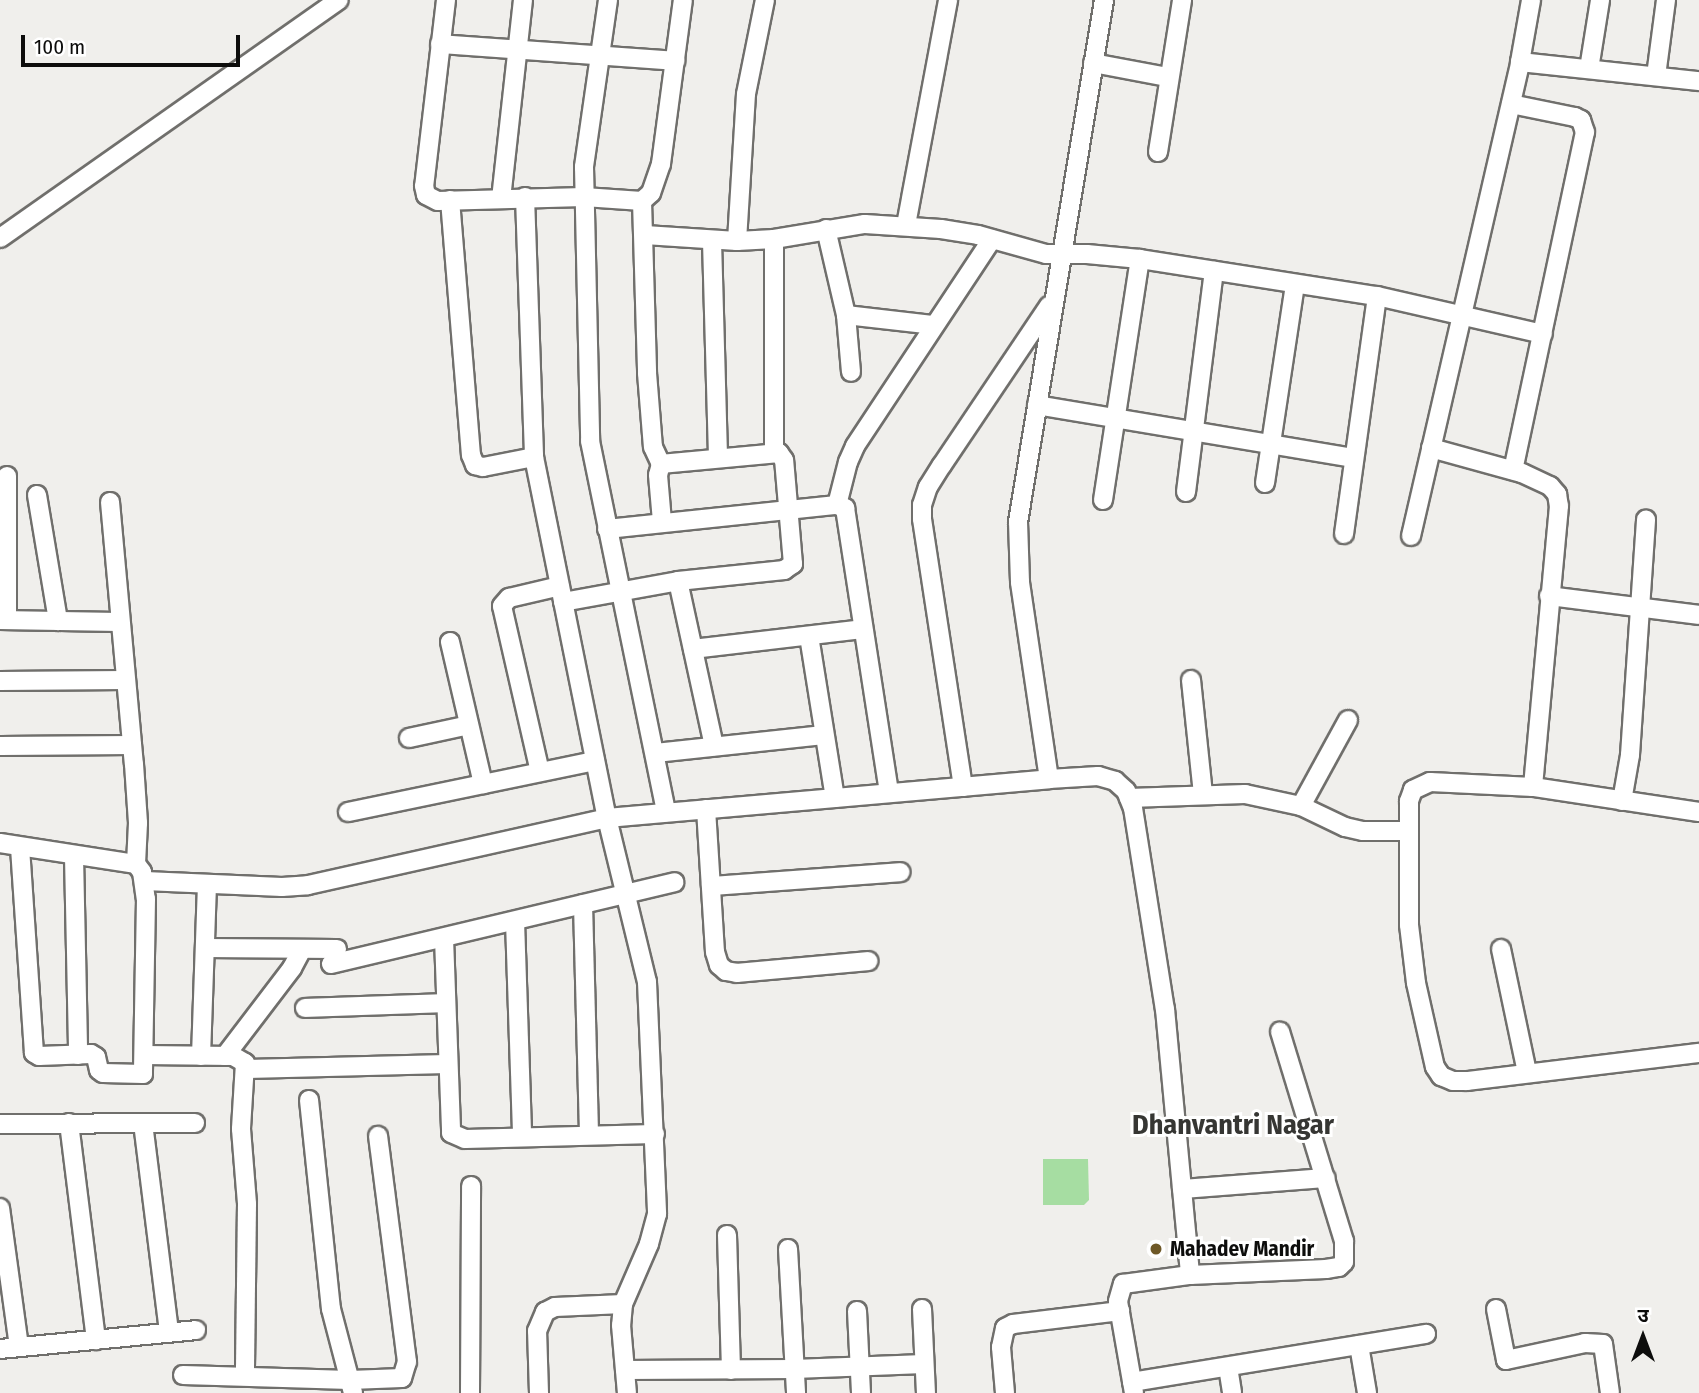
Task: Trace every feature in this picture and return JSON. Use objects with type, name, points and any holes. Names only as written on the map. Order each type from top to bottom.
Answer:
[{"type":"street","points":[[0,238],[339,0]]},
{"type":"street","points":[[446,0],[424,186],[426,195],[431,199],[450,201],[525,197],[642,201],[651,193],[661,164],[683,0]]},
{"type":"street","points":[[500,199],[523,0]]},
{"type":"street","points":[[608,0],[584,167],[591,381],[590,441],[666,812]]},
{"type":"street","points":[[737,242],[743,115],[765,0]]},
{"type":"street","points":[[906,225],[948,0]]},
{"type":"street","points":[[1049,779],[1017,550],[1017,522],[1104,0]]},
{"type":"street","points":[[1158,152],[1167,76],[1182,0]]},
{"type":"street","points":[[1411,536],[1511,104],[1531,0]]},
{"type":"street","points":[[1589,69],[1600,0]]},
{"type":"street","points":[[1656,76],[1666,0]]},
{"type":"street","points":[[440,44],[675,61]]},
{"type":"street","points":[[1520,62],[1699,80]]},
{"type":"street","points":[[1093,63],[1167,76]]},
{"type":"street","points":[[1511,104],[1575,117],[1584,125],[1583,147],[1543,334],[1524,474]]},
{"type":"street","points":[[525,197],[534,457],[607,818],[647,982],[655,1134],[655,1228],[623,1304],[621,1325],[627,1393]]},
{"type":"street","points":[[450,201],[471,456],[475,465],[483,467],[534,457]]},
{"type":"street","points":[[642,201],[648,373],[653,447],[661,464],[658,475],[662,522]]},
{"type":"street","points":[[645,235],[737,242],[774,239],[865,223],[906,225],[998,241],[1031,251],[1140,259],[1377,296],[1543,334]]},
{"type":"street","points":[[826,229],[846,315],[851,373]]},
{"type":"street","points":[[774,239],[774,452]]},
{"type":"street","points":[[712,241],[718,458]]},
{"type":"street","points":[[837,505],[855,446],[934,325],[998,241]]},
{"type":"street","points":[[1103,500],[1140,259]]},
{"type":"street","points":[[1186,492],[1214,271]]},
{"type":"street","points":[[1265,483],[1296,284]]},
{"type":"street","points":[[1344,534],[1377,296]]},
{"type":"street","points":[[963,787],[922,505],[942,465],[1053,299]]},
{"type":"street","points":[[846,315],[934,325]]},
{"type":"street","points":[[1037,405],[1353,458]]},
{"type":"street","points":[[1431,448],[1524,474],[1557,494],[1559,506],[1532,787]]},
{"type":"street","points":[[540,772],[502,606],[509,598],[621,592],[678,581],[790,568],[794,557],[784,460],[779,453],[661,464]]},
{"type":"street","points":[[7,476],[3,620],[119,622]]},
{"type":"street","points":[[37,495],[58,621]]},
{"type":"street","points":[[20,846],[34,1054],[96,1057],[99,1070],[103,1073],[143,1074],[145,881],[136,864],[138,823],[110,502]]},
{"type":"street","points":[[607,529],[837,505],[845,508],[889,793]]},
{"type":"street","points":[[1622,801],[1630,755],[1646,520]]},
{"type":"street","points":[[678,581],[715,746]]},
{"type":"street","points":[[1549,596],[1699,615]]},
{"type":"street","points":[[693,649],[862,629]]},
{"type":"street","points":[[809,636],[835,798]]},
{"type":"street","points":[[450,642],[483,784]]},
{"type":"street","points":[[0,681],[125,680]]},
{"type":"street","points":[[1191,680],[1203,794]]},
{"type":"street","points":[[1301,806],[1348,720]]},
{"type":"street","points":[[409,738],[469,724]]},
{"type":"street","points":[[655,753],[824,735]]},
{"type":"street","points":[[0,746],[132,745]]},
{"type":"street","points":[[348,812],[595,761]]},
{"type":"street","points":[[145,881],[207,885],[308,885],[430,855],[607,818],[1049,779],[1098,776],[1115,781],[1129,798],[1165,1009],[1190,1275]]},
{"type":"street","points":[[1699,812],[1532,787],[1430,782],[1413,790],[1409,801],[1409,925],[1416,983],[1435,1067],[1441,1076],[1453,1081],[1699,1053]]},
{"type":"street","points":[[1129,798],[1245,794],[1301,806],[1337,823],[1363,831],[1409,831]]},
{"type":"street","points":[[706,809],[715,952],[719,965],[726,971],[737,973],[868,961]]},
{"type":"street","points":[[0,844],[136,864]]},
{"type":"street","points":[[74,856],[78,1055]]},
{"type":"street","points":[[711,886],[900,872]]},
{"type":"street","points":[[205,948],[302,949],[334,956],[444,938],[674,882]]},
{"type":"street","points":[[201,1056],[207,885]]},
{"type":"street","points":[[583,904],[589,1135]]},
{"type":"street","points":[[515,920],[522,1137]]},
{"type":"street","points":[[444,938],[451,1133],[465,1139],[655,1134]]},
{"type":"street","points":[[225,1056],[292,968],[302,949]]},
{"type":"street","points":[[1501,949],[1527,1072]]},
{"type":"street","points":[[305,1008],[446,1003]]},
{"type":"street","points":[[1280,1032],[1326,1178],[1346,1253],[1339,1267],[1190,1275],[1123,1284],[1119,1291],[1120,1311],[1133,1388],[1228,1367],[1426,1334]]},
{"type":"street","points":[[144,1055],[225,1056],[241,1059],[246,1069],[241,1129],[247,1204],[245,1376]]},
{"type":"street","points":[[246,1069],[448,1064]]},
{"type":"street","points":[[309,1100],[331,1309],[352,1387]]},
{"type":"street","points":[[69,1123],[96,1340]]},
{"type":"street","points":[[143,1123],[169,1332]]},
{"type":"street","points":[[0,1124],[195,1123]]},
{"type":"street","points":[[183,1375],[245,1376],[307,1386],[352,1387],[396,1380],[405,1372],[378,1136]]},
{"type":"street","points":[[1182,1189],[1326,1178]]},
{"type":"street","points":[[470,1393],[471,1186]]},
{"type":"street","points":[[0,1208],[3,1254],[19,1348]]},
{"type":"street","points":[[727,1236],[731,1370]]},
{"type":"street","points":[[788,1250],[796,1393]]},
{"type":"street","points":[[539,1393],[537,1331],[545,1312],[555,1307],[623,1304]]},
{"type":"street","points":[[922,1309],[926,1393]]},
{"type":"street","points":[[1496,1309],[1506,1360],[1585,1343],[1603,1344],[1610,1393]]},
{"type":"street","points":[[857,1311],[861,1393]]},
{"type":"street","points":[[1005,1393],[1001,1346],[1005,1328],[1013,1324],[1120,1311]]},
{"type":"street","points":[[0,1349],[196,1330]]},
{"type":"street","points":[[1359,1345],[1367,1393]]},
{"type":"street","points":[[625,1370],[794,1369],[923,1364]]},
{"type":"street","points":[[1228,1367],[1232,1393]]},
{"type":"green space","points":[[1043,1159],[1088,1159],[1089,1200],[1084,1205],[1043,1205]]},
{"type":"place","name":"Mahadev Mandir","points":[[1156,1249]]},
{"type":"district","name":"Dhanvantri Nagar","points":[[1233,1125]]}]
